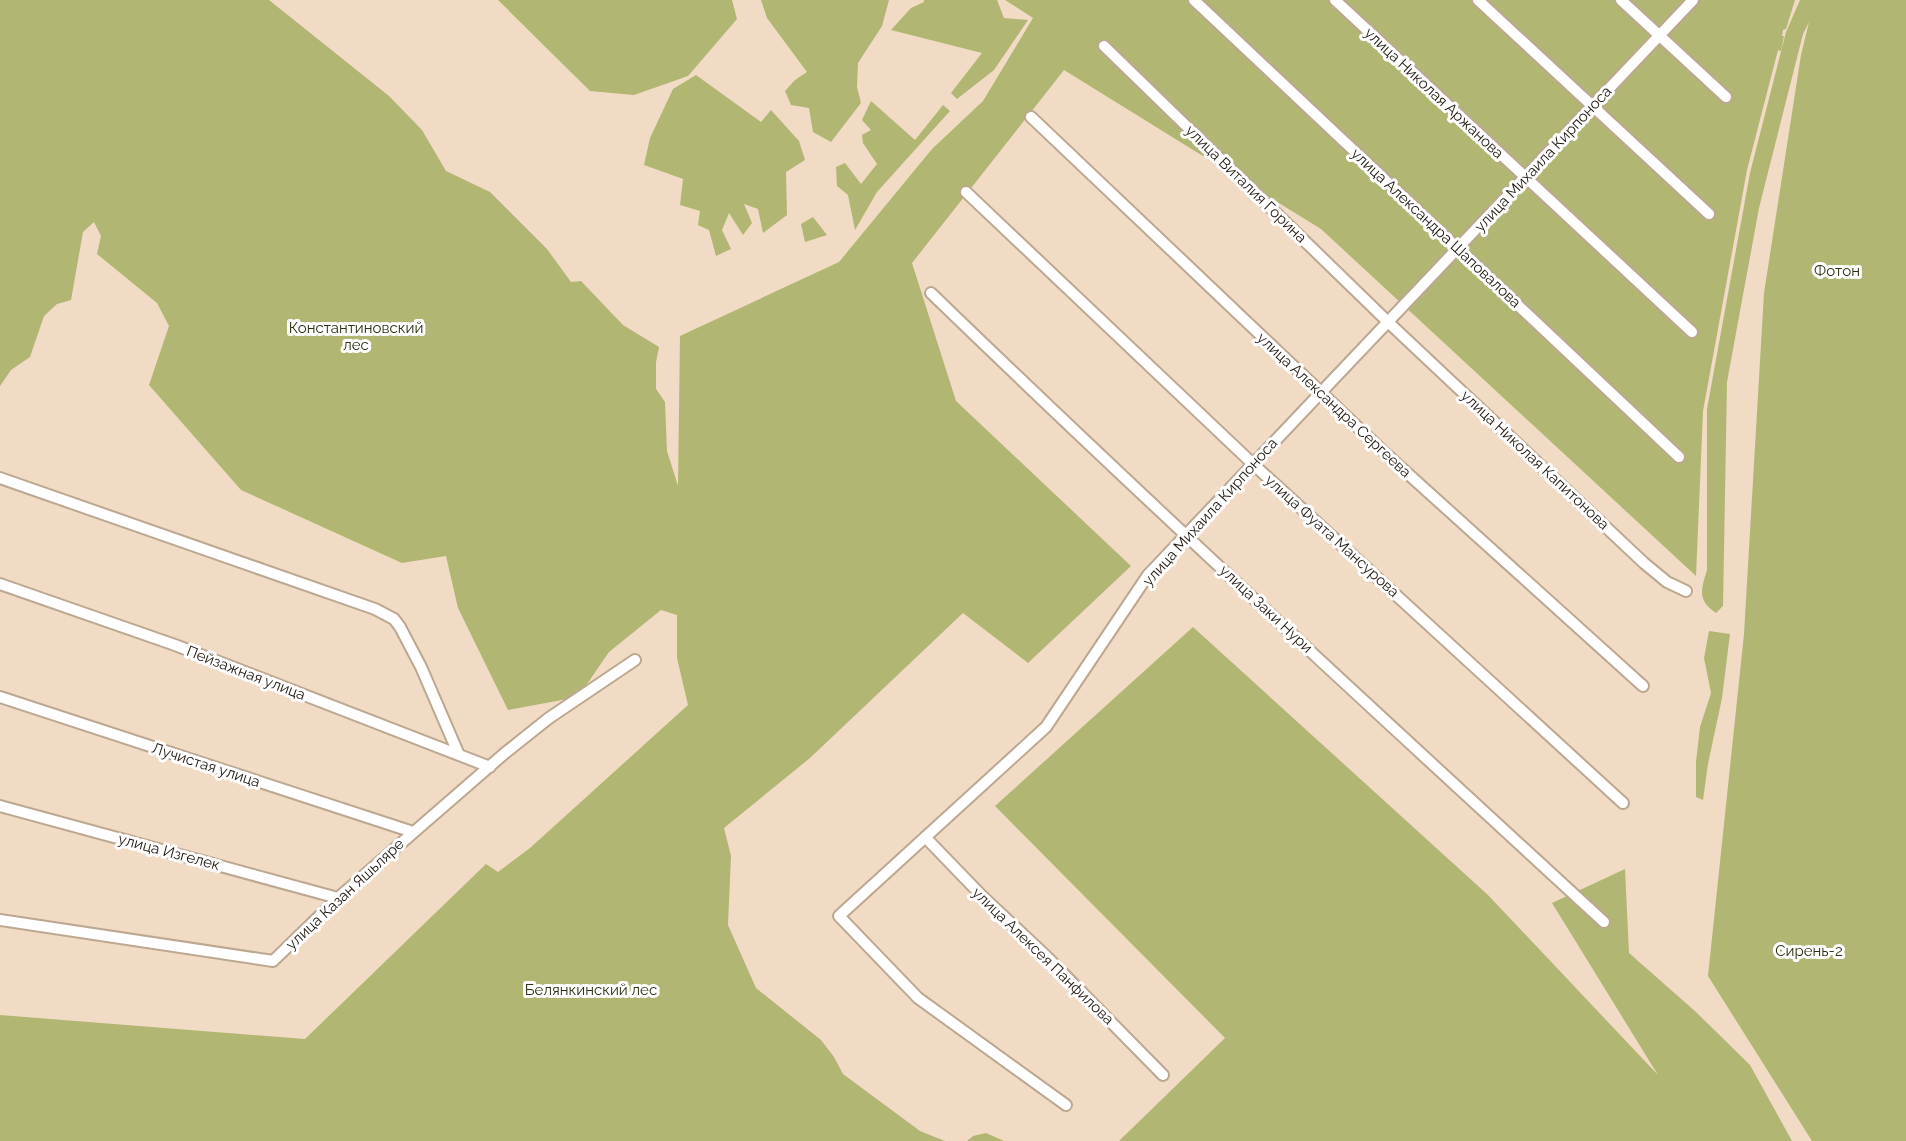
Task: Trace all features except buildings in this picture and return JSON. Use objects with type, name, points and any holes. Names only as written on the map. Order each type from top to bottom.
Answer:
[{"type":"street","name":"улица Александра Шаповалова","points":[[1194,0],[1679,457]]},
{"type":"street","name":"улица Николая Аржанова","points":[[1335,0],[1692,332]]},
{"type":"street","points":[[1478,0],[1709,214]]},
{"type":"street","points":[[1621,0],[1726,97]]},
{"type":"street","name":"улица Михаила Кирпоноса","points":[[1066,1105],[918,998],[839,916],[1046,727],[1148,575],[1693,0]]},
{"type":"street","name":"улица Виталия Горина","points":[[1104,46],[1388,322]]},
{"type":"street","name":"улица Александра Сергеева","points":[[1031,117],[1320,393],[1643,686]]},
{"type":"street","name":"улица Фуата Мансурова","points":[[966,192],[1253,464],[1623,803]]},
{"type":"street","name":"улица Заки Нури","points":[[931,293],[1044,403],[1604,922]]},
{"type":"street","name":"улица Николая Капитонова","points":[[1388,322],[1644,563],[1667,582],[1686,591]]},
{"type":"street","points":[[0,478],[375,609],[394,619],[421,667],[459,755]]},
{"type":"street","name":"Пейзажная улица","points":[[0,584],[175,645],[489,767]]},
{"type":"street","name":"улица Казан Яшьляре","points":[[0,920],[273,961],[338,898],[489,767],[549,718],[635,660]]},
{"type":"street","name":"Лучистая улица","points":[[0,697],[413,832]]},
{"type":"street","name":"улица Изгелек","points":[[0,806],[338,898]]},
{"type":"street","name":"улица Алексея Панфилова","points":[[925,837],[981,896],[1047,957],[1163,1075]]},
{"type":"green space","points":[[0,0],[269,0],[389,96],[422,130],[446,171],[490,192],[547,249],[571,282],[581,281],[623,325],[659,347],[656,362],[656,389],[665,402],[667,451],[678,486],[680,336],[839,262],[932,149],[983,101],[1033,18],[1005,0],[1795,0],[1786,29],[1783,30],[1781,51],[1778,50],[1747,170],[1703,411],[1696,576],[1321,229],[1064,70],[912,263],[956,401],[1131,566],[1028,663],[963,613],[810,758],[724,828],[731,856],[728,925],[756,988],[821,1040],[843,1074],[920,1131],[945,1141],[0,1141],[0,1015],[305,1039],[486,864],[498,872],[530,848],[688,705],[677,658],[677,615],[661,610],[609,652],[578,697],[508,710],[458,608],[446,556],[402,563],[241,490],[149,385],[169,326],[157,303],[97,254],[101,236],[94,222],[83,232],[71,300],[57,304],[44,316],[30,357],[11,370],[0,386]]},
{"type":"green space","points":[[498,0],[732,0],[737,19],[688,76],[634,95],[590,91]]},
{"type":"green space","points":[[761,0],[889,0],[882,26],[858,63],[857,87],[861,103],[831,142],[813,132],[809,108],[791,105],[785,91],[807,72],[767,18]]},
{"type":"green space","points":[[924,0],[997,0],[1004,18],[1028,20],[994,70],[957,99],[951,93],[982,53],[891,30],[911,8]]},
{"type":"green space","name":"Сирень-2","points":[[1800,0],[1906,0],[1906,1141],[1812,1141],[1708,976],[1744,634],[1764,293],[1801,55],[1809,22],[1803,34],[1759,208],[1727,382],[1723,606],[1716,613],[1706,604],[1702,594],[1707,570],[1707,409],[1750,173],[1786,32]]},
{"type":"green space","points":[[696,75],[761,122],[771,110],[799,141],[805,160],[786,172],[787,215],[763,233],[758,209],[744,204],[752,223],[743,235],[729,213],[722,230],[731,249],[716,256],[709,230],[698,225],[700,211],[680,205],[683,179],[644,165],[650,138],[673,89]]},
{"type":"green space","points":[[871,101],[915,140],[943,105],[950,111],[877,192],[855,230],[848,195],[837,186],[836,167],[845,163],[861,184],[877,164],[863,143],[862,135],[871,130],[862,120]]},
{"type":"green space","points":[[813,217],[827,235],[805,242],[801,224]]},
{"type":"green space","points":[[1193,627],[1488,895],[1658,1075],[1552,903],[1625,869],[1629,953],[1696,1012],[1750,1065],[1792,1141],[1119,1141],[1225,1038],[995,806]]},
{"type":"green space","points":[[1709,631],[1730,634],[1722,698],[1703,800],[1696,797],[1696,762],[1700,727],[1711,693],[1704,658]]},
{"type":"green space","points":[[986,1133],[1004,1141],[967,1141],[973,1136]]},
{"type":"park label","name":"Фотон","points":[[1837,271]]},
{"type":"park label","name":"Константиновский лес","points":[[356,336]]},
{"type":"park label","name":"Белянкинский лес","points":[[591,990]]}]
